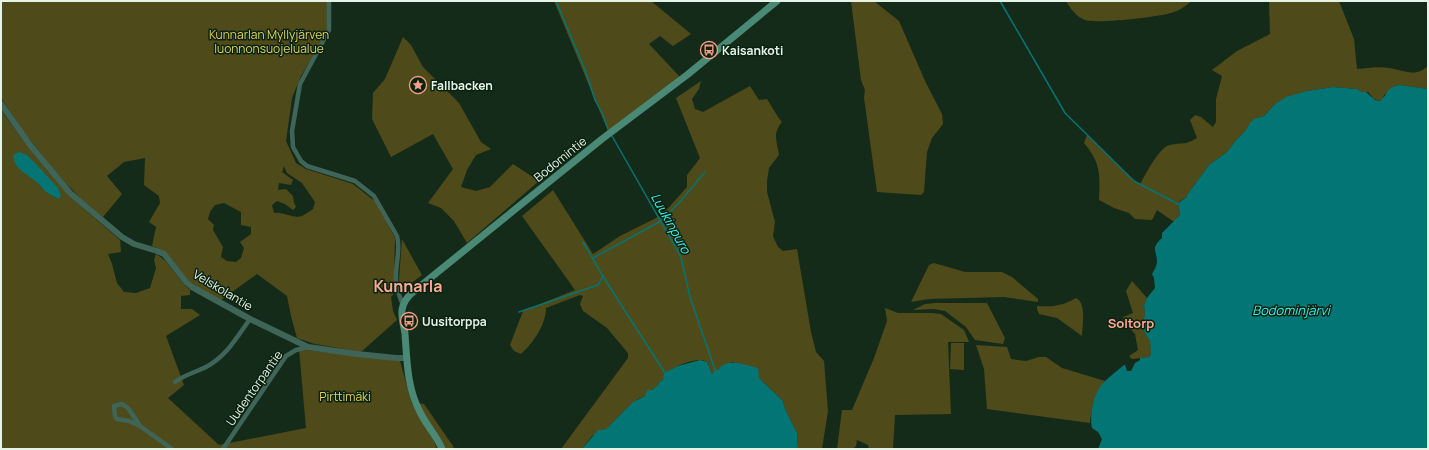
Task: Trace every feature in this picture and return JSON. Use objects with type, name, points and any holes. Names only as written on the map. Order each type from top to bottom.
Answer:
[{"type":"main road","name":"Bodomintie","points":[[403,305],[405,300],[413,292],[602,140],[687,75],[777,1]]},
{"type":"main road","points":[[403,305],[402,316],[405,333],[406,358],[415,401],[442,449]]},
{"type":"street","points":[[329,1],[329,30],[300,84],[292,131],[293,147],[301,160],[307,166],[355,181],[374,196],[397,236],[396,280],[398,293],[403,305]]},
{"type":"street","name":"Velskolantie","points":[[1,104],[30,145],[70,193],[122,237],[134,244],[164,254],[186,282],[192,287],[250,319],[308,347],[357,354],[406,358]]},
{"type":"street","points":[[175,382],[190,373],[205,368],[226,353],[250,319]]},
{"type":"street","name":"Uudentorpantie","points":[[223,449],[286,356],[296,350],[308,347]]},
{"type":"street","points":[[140,426],[128,408],[122,404],[114,406],[115,416],[117,419],[129,421],[140,426],[172,449]]},
{"type":"green space","name":"Kunnarlan Myllyjärven luonnonsuojelualue","points":[[1,1],[328,1],[327,29],[324,37],[301,76],[292,98],[286,141],[296,163],[306,169],[353,184],[376,202],[395,238],[394,278],[396,291],[391,297],[393,311],[397,320],[361,352],[315,344],[297,338],[287,296],[257,274],[221,300],[200,289],[184,276],[165,252],[152,246],[156,227],[149,222],[160,203],[159,196],[144,185],[145,158],[124,162],[107,176],[122,194],[103,217],[79,197],[62,179],[25,134],[1,98]],"holes":[[[284,166],[287,173],[302,183],[315,202],[313,209],[299,217],[274,213],[272,205],[277,201],[285,204],[293,210],[296,207],[293,196],[286,189],[278,190],[279,183],[291,185],[293,180],[282,172]],[[224,203],[241,212],[241,225],[251,227],[251,234],[240,242],[244,248],[241,258],[236,262],[227,261],[221,257],[223,247],[213,230],[214,225],[208,219],[210,212],[215,205]]]},
{"type":"green space","points":[[554,1],[651,1],[691,34],[673,46],[660,36],[649,44],[680,77],[608,131]]},
{"type":"green space","points":[[851,1],[874,1],[899,21],[925,81],[942,114],[943,124],[932,138],[927,152],[924,192],[921,195],[877,192],[864,98],[865,90],[861,80]]},
{"type":"green space","points":[[1066,1],[1192,1],[1177,11],[1164,15],[1127,20],[1091,21],[1085,20],[1074,12]]},
{"type":"green space","points":[[1269,1],[1339,1],[1354,39],[1357,69],[1381,67],[1409,72],[1419,72],[1428,66],[1428,89],[1400,85],[1395,86],[1384,95],[1383,99],[1380,101],[1374,99],[1368,92],[1362,92],[1357,89],[1333,87],[1307,91],[1274,105],[1264,116],[1258,118],[1248,126],[1227,152],[1209,165],[1186,198],[1178,204],[1180,215],[1174,222],[1157,210],[1152,220],[1135,219],[1129,213],[1114,208],[1099,200],[1098,170],[1094,157],[1084,143],[1087,135],[1134,181],[1140,184],[1157,156],[1166,147],[1174,144],[1186,143],[1197,138],[1190,120],[1195,115],[1201,117],[1213,127],[1216,122],[1216,99],[1222,76],[1212,70],[1237,51],[1270,34]]},
{"type":"green space","points":[[403,37],[411,45],[423,67],[459,103],[481,142],[491,149],[476,155],[467,170],[461,187],[476,191],[490,187],[513,164],[539,181],[467,243],[454,221],[441,208],[428,203],[453,169],[433,134],[391,157],[372,119],[373,93],[385,79]]},
{"type":"green space","points":[[701,81],[699,89],[692,99],[695,109],[703,112],[750,86],[759,100],[767,99],[782,122],[776,134],[779,155],[769,168],[767,192],[775,222],[773,236],[778,247],[783,251],[797,249],[811,332],[816,352],[824,361],[828,411],[822,449],[794,449],[798,446],[797,433],[785,409],[783,401],[759,378],[733,362],[724,365],[712,374],[707,362],[697,360],[685,363],[668,372],[658,385],[647,392],[645,396],[629,406],[608,428],[592,436],[582,449],[561,449],[628,358],[628,353],[607,328],[583,311],[580,304],[583,296],[580,295],[546,308],[544,321],[530,345],[521,354],[514,351],[510,345],[523,311],[575,290],[522,216],[553,190],[593,254],[620,236],[662,215],[687,187],[687,175],[700,158],[676,98]]},
{"type":"green space","name":"Pirttimäki","points":[[1,110],[28,147],[68,195],[120,240],[121,252],[108,254],[117,283],[124,292],[136,293],[150,288],[156,268],[154,260],[156,254],[170,266],[185,286],[190,290],[190,295],[181,296],[181,309],[192,309],[200,315],[166,336],[184,385],[168,398],[219,445],[306,428],[299,349],[400,361],[412,404],[434,441],[437,449],[1,449]],"holes":[[[27,155],[57,188],[58,199],[41,186]]]},
{"type":"green space","points":[[402,239],[422,275],[401,291],[399,279]]},
{"type":"green space","points":[[934,263],[965,272],[1002,272],[1012,277],[1038,299],[1038,302],[1004,297],[929,299],[911,302],[929,265]]},
{"type":"green space","points":[[1132,281],[1147,298],[1144,305],[1145,315],[1143,330],[1151,342],[1150,345],[1152,352],[1149,357],[1132,359],[1129,356],[1138,350],[1135,334],[1125,323],[1123,317],[1133,313],[1126,291]]},
{"type":"green space","points":[[1076,298],[1082,305],[1083,310],[1082,336],[1057,318],[1039,314],[1037,309],[1037,306],[1057,305],[1066,303]]},
{"type":"green space","points":[[987,303],[1005,338],[1003,344],[975,340],[966,327],[945,311],[934,309],[913,310],[925,304]]},
{"type":"green space","points":[[885,308],[898,313],[941,314],[964,330],[969,342],[948,342],[951,414],[895,415],[893,449],[869,449],[868,445],[857,440],[856,446],[853,449],[837,449],[842,410],[852,410],[874,358],[887,321]]},
{"type":"green space","points":[[951,343],[964,343],[964,370],[950,369]]},
{"type":"green space","points":[[976,345],[1007,347],[1011,359],[1026,361],[1039,357],[1046,357],[1062,368],[1105,381],[1094,400],[1090,423],[987,409],[984,369]]},
{"type":"green space","points":[[418,403],[424,404],[454,449],[444,449]]},
{"type":"water","name":"Bodominjärvi","points":[[1400,85],[1428,89],[1428,449],[1098,449],[1102,439],[1098,432],[1092,428],[1091,422],[1093,404],[1097,391],[1104,382],[1124,365],[1127,371],[1131,371],[1135,363],[1140,360],[1140,358],[1149,357],[1151,354],[1150,341],[1143,330],[1142,325],[1145,315],[1144,305],[1147,298],[1155,288],[1152,274],[1157,264],[1155,247],[1162,238],[1162,233],[1180,215],[1178,204],[1186,198],[1209,165],[1227,152],[1254,119],[1264,116],[1274,105],[1286,97],[1307,91],[1333,87],[1357,89],[1362,92],[1366,92],[1375,100],[1380,101],[1391,88]]},
{"type":"water","points":[[19,152],[27,155],[58,188],[61,196],[58,199],[46,192],[38,183],[19,169],[15,163],[13,155]]},
{"type":"water","points":[[700,360],[707,362],[712,374],[722,366],[731,363],[758,368],[759,378],[783,401],[785,409],[797,433],[798,447],[794,449],[582,449],[598,430],[607,429],[633,402],[645,396],[647,390],[652,390],[658,385],[659,382],[663,380],[664,373],[678,366]]},
{"type":"waterway","name":"Luukinpuro","points":[[556,1],[608,129]]},
{"type":"waterway","points":[[1000,1],[1065,113],[1134,181],[1178,204]]},
{"type":"waterway","name":"Luukinpuro","points":[[612,136],[681,257],[690,297],[715,370]]},
{"type":"waterway","points":[[593,258],[661,221],[678,204],[705,172]]},
{"type":"waterway","points":[[583,242],[604,278],[665,373]]},
{"type":"waterway","points":[[519,312],[598,285],[603,276]]},
{"type":"place","name":"Kaisankoti","points":[[709,50]]},
{"type":"place","name":"Fallbacken","points":[[418,85]]},
{"type":"place","name":"Uusitorppa","points":[[409,321]]},
{"type":"district","name":"Kunnarla","points":[[408,286]]},
{"type":"district","name":"Soltorp","points":[[1131,323]]}]
